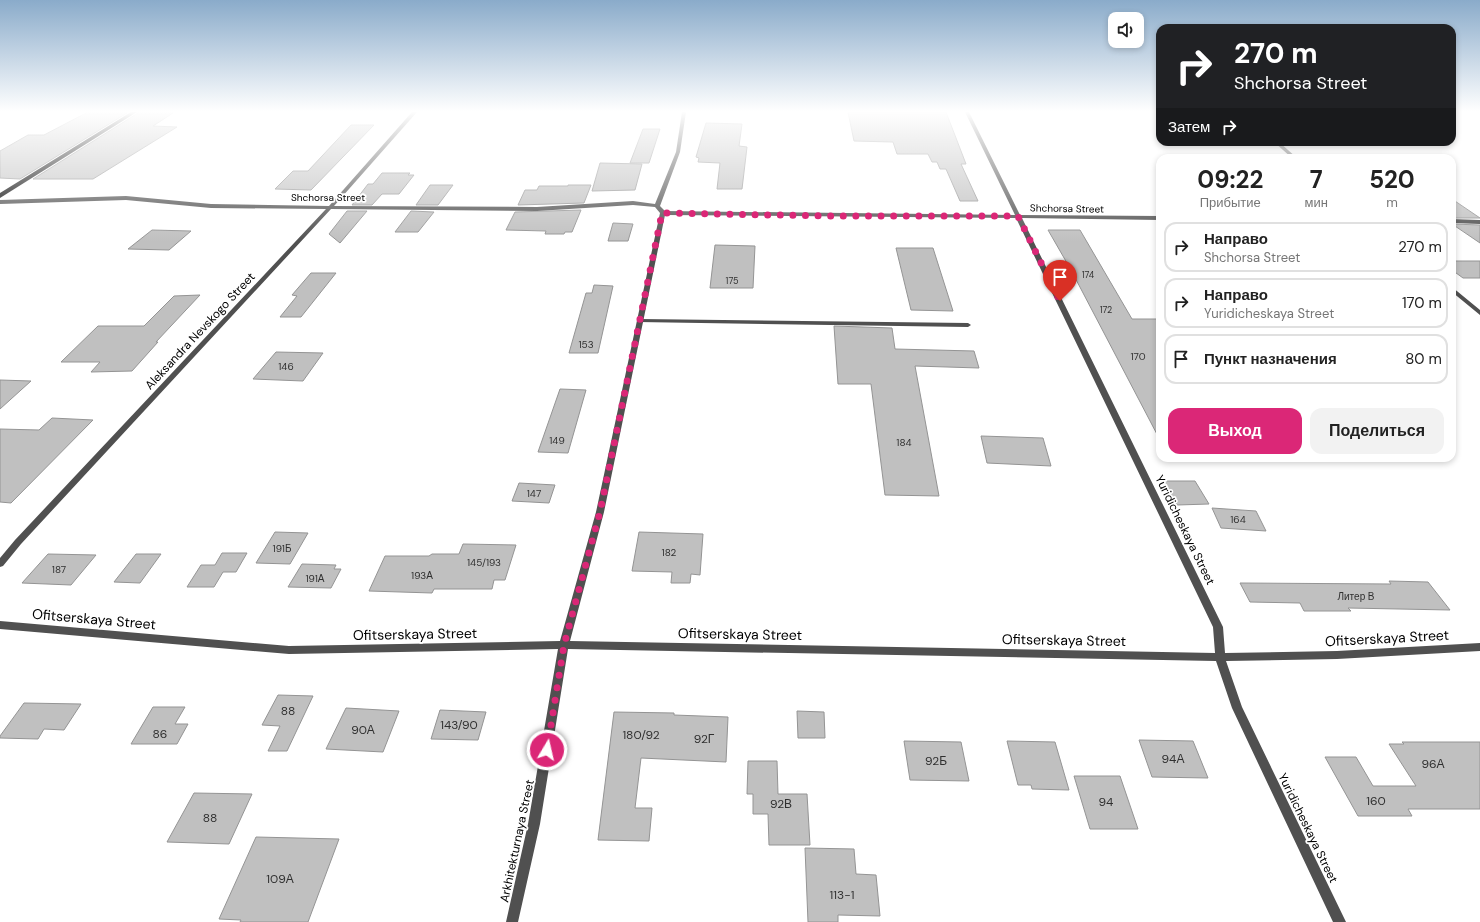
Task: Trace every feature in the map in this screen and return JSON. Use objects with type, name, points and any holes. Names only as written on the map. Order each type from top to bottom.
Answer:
[{"type":"main road","points":[[0,196],[66,155]]},
{"type":"street","name":"Aleksandra Nevskogo Street","points":[[0,564],[18,542],[331,206],[377,155]]},
{"type":"street","points":[[662,213],[657,206],[677,155]]},
{"type":"street","name":"Yuridicheskaya Street","points":[[988,155],[1218,627],[1220,657],[1237,708],[1340,922]]},
{"type":"street","name":"Shchorsa Street","points":[[0,202],[126,198],[211,206],[536,209],[632,203],[657,206]]},
{"type":"street","name":"Shchorsa Street","points":[[662,213],[830,216],[1156,218]]},
{"type":"street","name":"Arkhitekturnaya Street","points":[[512,922],[534,824],[564,645],[600,512],[662,213]]},
{"type":"street","points":[[1456,221],[1480,222]]},
{"type":"street","points":[[1456,292],[1480,313]]},
{"type":"street","points":[[640,321],[968,325]]},
{"type":"street","name":"Ofitserskaya Street","points":[[0,625],[289,650],[564,645],[1220,657],[1337,655],[1480,647]]},
{"type":"building","points":[[0,155],[59,155],[20,179],[0,178]]},
{"type":"building","points":[[71,155],[132,155],[93,179],[33,179]]},
{"type":"building","points":[[323,155],[345,155],[311,190],[275,189],[293,171],[308,171]]},
{"type":"building","points":[[633,155],[652,155],[649,163],[630,163]]},
{"type":"building","points":[[697,155],[746,155],[742,189],[717,189],[720,163],[698,162],[699,158],[696,157]]},
{"type":"building","points":[[929,155],[963,155],[966,164],[961,164],[978,201],[960,201],[946,169],[940,169],[937,162],[932,162]]},
{"type":"building","points":[[600,163],[642,164],[635,190],[592,191]]},
{"type":"building","points":[[382,173],[410,173],[408,175],[414,175],[399,194],[382,194],[372,205],[352,205],[368,184],[373,184]]},
{"type":"building","points":[[430,185],[453,185],[438,205],[416,205]]},
{"type":"building","points":[[591,185],[584,203],[518,205],[525,190],[537,190],[539,186]]},
{"type":"building","points":[[1456,202],[1480,218],[1456,218]]},
{"type":"building","points":[[581,210],[572,232],[565,232],[564,234],[545,234],[546,231],[506,230],[515,212]]},
{"type":"building","points":[[347,211],[367,211],[340,243],[329,234]]},
{"type":"building","points":[[411,211],[434,212],[418,232],[395,232]]},
{"type":"building","points":[[613,223],[633,224],[628,241],[608,241]]},
{"type":"building","points":[[1456,224],[1480,225],[1480,243],[1456,227]]},
{"type":"building","points":[[152,230],[191,231],[169,250],[128,249]]},
{"type":"building","points":[[1048,230],[1080,230],[1132,319],[1156,319],[1156,432],[1071,270]]},
{"type":"building","points":[[715,245],[755,246],[753,288],[710,288]]},
{"type":"building","points":[[896,248],[933,248],[953,311],[911,310]]},
{"type":"building","points":[[1456,261],[1480,261],[1480,278],[1463,278],[1456,273]]},
{"type":"building","points":[[311,273],[336,273],[301,317],[280,317],[297,296],[292,295]]},
{"type":"building","points":[[594,285],[613,286],[598,353],[569,353],[586,293],[592,293]]},
{"type":"building","points":[[200,295],[156,342],[158,342],[132,371],[91,372],[100,362],[61,362],[98,326],[144,326],[174,296]]},
{"type":"building","points":[[834,326],[892,328],[895,349],[974,351],[979,368],[915,366],[939,496],[885,495],[871,384],[838,384]]},
{"type":"building","points":[[276,352],[323,353],[303,381],[253,379]]},
{"type":"building","points":[[0,380],[31,381],[0,409]]},
{"type":"building","points":[[560,389],[586,390],[568,453],[538,452]]},
{"type":"building","points":[[52,418],[93,420],[11,503],[0,502],[0,429],[39,430]]},
{"type":"building","points":[[981,436],[1043,438],[1051,466],[987,463]]},
{"type":"building","points":[[1164,481],[1195,481],[1209,504],[1177,505]]},
{"type":"building","points":[[519,483],[555,485],[549,503],[512,501]]},
{"type":"building","points":[[1212,508],[1256,511],[1266,531],[1221,528]]},
{"type":"building","points":[[275,532],[308,533],[290,564],[256,563]]},
{"type":"building","points":[[639,532],[703,534],[700,575],[691,574],[690,583],[671,583],[672,572],[632,571]]},
{"type":"building","points":[[463,544],[516,545],[505,580],[494,580],[492,589],[434,589],[432,593],[369,591],[385,556],[459,554]]},
{"type":"building","points":[[222,553],[247,553],[236,572],[223,572],[214,587],[187,587],[201,565],[215,565]]},
{"type":"building","points":[[48,554],[96,555],[71,585],[22,583]]},
{"type":"building","points":[[136,554],[161,554],[140,583],[114,582]]},
{"type":"building","points":[[302,564],[336,565],[334,569],[341,569],[331,588],[288,587]]},
{"type":"building","points":[[1389,581],[1428,582],[1450,610],[1348,608],[1351,611],[1304,611],[1300,603],[1250,602],[1240,583],[1391,584]]},
{"type":"building","points":[[278,695],[313,696],[287,751],[268,751],[280,726],[262,725]]},
{"type":"building","points":[[24,703],[81,704],[64,730],[44,729],[38,739],[0,738]]},
{"type":"building","points":[[153,707],[185,707],[175,724],[188,724],[177,744],[131,744]]},
{"type":"building","points":[[346,708],[399,711],[383,752],[326,749]]},
{"type":"building","points":[[440,710],[486,712],[478,740],[431,739]]},
{"type":"building","points":[[797,711],[824,712],[825,738],[798,738]]},
{"type":"building","points":[[614,712],[674,713],[674,715],[728,717],[726,762],[641,758],[635,808],[652,808],[649,841],[598,840]]},
{"type":"building","points":[[1139,740],[1193,741],[1208,778],[1152,777]]},
{"type":"building","points":[[904,741],[961,742],[969,781],[910,780]]},
{"type":"building","points":[[1007,741],[1055,742],[1069,790],[1032,789],[1031,785],[1018,785]]},
{"type":"building","points":[[1402,742],[1480,742],[1480,809],[1408,809],[1412,816],[1358,816],[1325,757],[1356,757],[1373,786],[1416,786],[1389,744],[1404,744]]},
{"type":"building","points":[[748,761],[777,761],[778,794],[807,794],[810,845],[769,845],[768,814],[753,814],[753,794],[747,794]]},
{"type":"building","points":[[1074,776],[1120,776],[1138,829],[1090,829]]},
{"type":"building","points":[[194,793],[252,794],[229,844],[167,842]]},
{"type":"building","points":[[256,837],[339,839],[308,922],[240,922],[241,920],[219,919]]},
{"type":"building","points":[[805,848],[854,849],[856,874],[876,875],[880,916],[838,915],[838,922],[808,922]]},
{"type":"route","points":[[547,750],[564,645],[600,512],[662,213],[830,216],[1018,216],[1060,301]]}]
